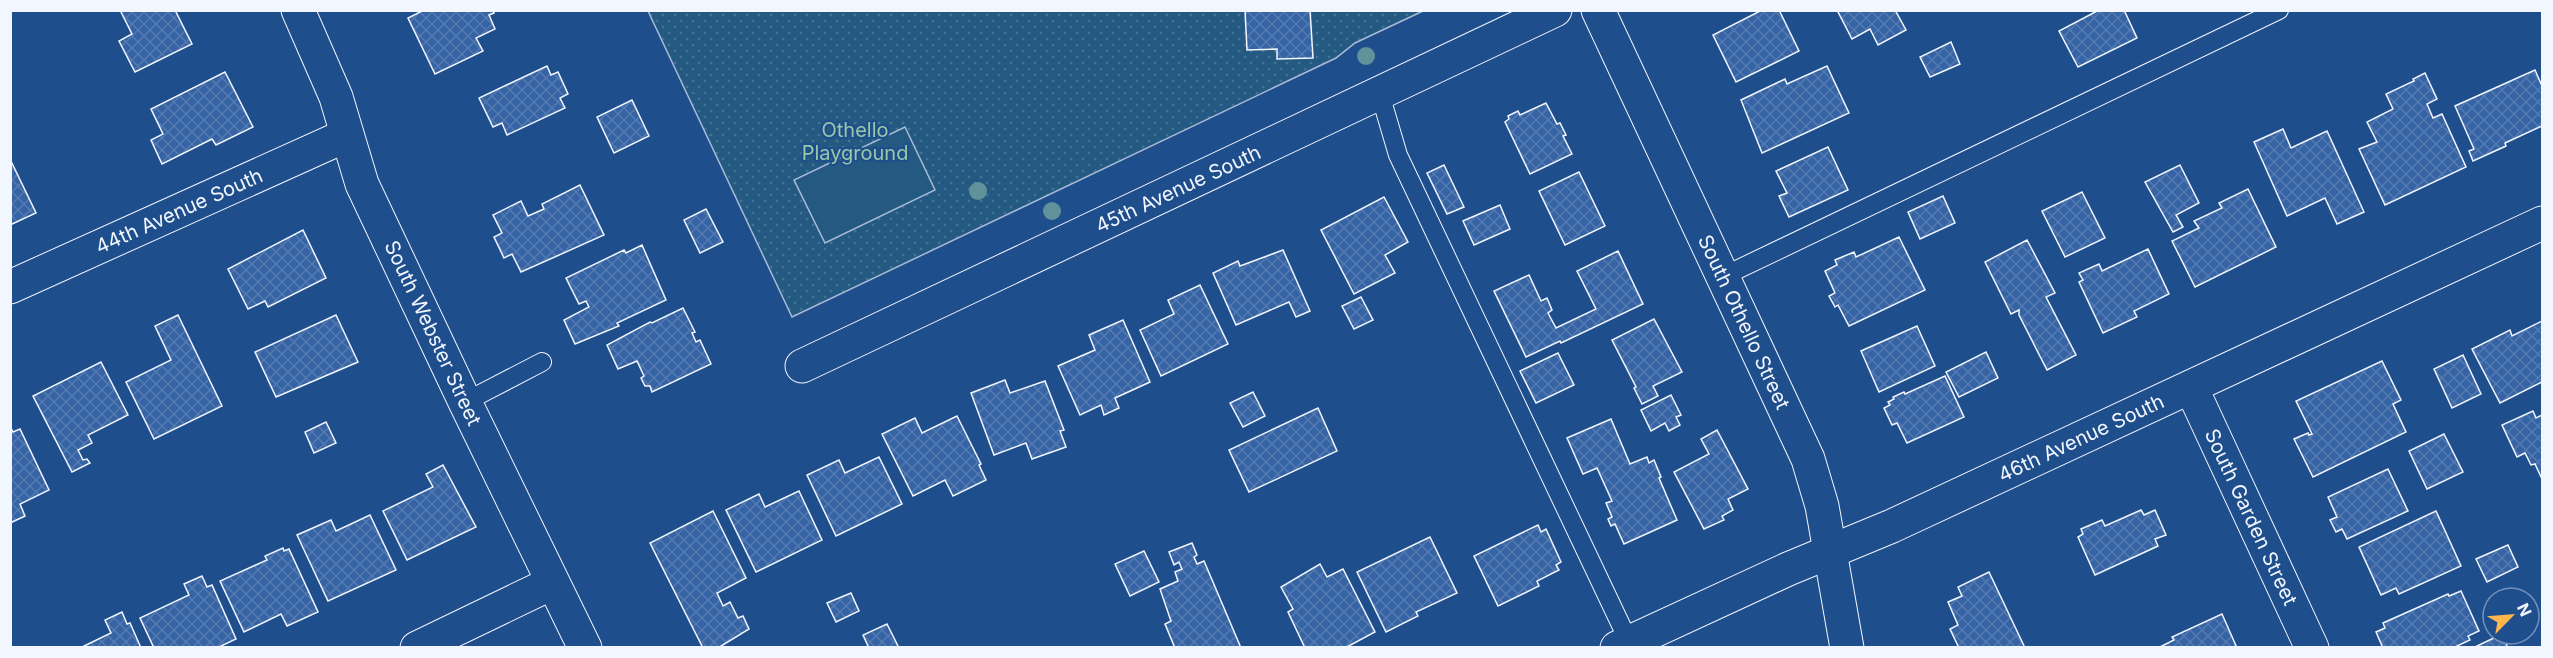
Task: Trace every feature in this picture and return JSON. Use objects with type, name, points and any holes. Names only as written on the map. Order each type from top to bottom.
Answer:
[{"type":"street","name":"South Webster Street","points":[[298,10],[336,97],[362,184],[585,648]]},
{"type":"street","name":"45th Avenue South","points":[[802,366],[1555,10]]},
{"type":"street","name":"South Othello Street","points":[[1598,10],[1808,459],[1822,506],[1847,648]]},
{"type":"street","name":"44th Avenue South","points":[[10,287],[347,135]]},
{"type":"street","name":"46th Avenue South","points":[[1623,645],[1831,551],[1892,526],[2542,223]]},
{"type":"street","name":"South Garden Street","points":[[2191,387],[2312,648]]},
{"type":"street","points":[[417,648],[552,583]]},
{"type":"lane","points":[[1722,277],[2279,10]]},
{"type":"lane","points":[[1380,94],[1398,155],[1623,645]]},
{"type":"lane","points":[[465,402],[542,362]]},
{"type":"green space","name":"Othello Playground","points":[[648,11],[1423,11],[1355,43],[1336,58],[792,317]]},
{"type":"green space","points":[[905,127],[935,190],[825,243],[794,180]]},
{"type":"building","points":[[120,10],[175,10],[192,44],[135,72],[119,41],[132,34]]},
{"type":"building","points":[[424,10],[493,10],[494,13],[489,15],[495,29],[476,38],[483,51],[435,74],[408,18]]},
{"type":"building","points":[[1245,10],[1310,10],[1313,58],[1277,59],[1277,49],[1247,50]]},
{"type":"building","points":[[1762,10],[1779,10],[1799,51],[1736,82],[1713,35]]},
{"type":"building","points":[[1837,10],[1895,10],[1906,30],[1878,45],[1870,29],[1852,39]]},
{"type":"building","points":[[2099,10],[2124,10],[2137,38],[2078,67],[2059,31]]},
{"type":"building","points":[[1951,42],[1960,64],[1930,77],[1920,57]]},
{"type":"building","points":[[547,66],[551,75],[558,72],[568,94],[560,98],[565,108],[507,135],[502,123],[493,127],[479,98]]},
{"type":"building","points":[[1827,66],[1849,113],[1762,153],[1741,100],[1785,79],[1787,84]]},
{"type":"building","points":[[2535,70],[2542,86],[2542,126],[2473,161],[2469,151],[2474,149],[2455,106]]},
{"type":"building","points":[[225,72],[253,127],[216,145],[212,139],[162,164],[151,140],[163,134],[151,109]]},
{"type":"building","points":[[2425,73],[2437,99],[2427,104],[2433,118],[2442,114],[2466,167],[2385,205],[2359,149],[2377,142],[2367,122],[2393,109],[2386,94],[2414,81],[2413,79]]},
{"type":"building","points":[[632,100],[649,136],[614,153],[597,117]]},
{"type":"building","points":[[1546,103],[1557,124],[1560,123],[1566,135],[1563,136],[1572,154],[1530,174],[1505,122],[1509,119],[1508,116],[1518,111],[1520,115]]},
{"type":"building","points":[[2283,129],[2291,148],[2327,131],[2364,212],[2337,224],[2325,198],[2287,216],[2254,142]]},
{"type":"building","points":[[1828,147],[1848,190],[1789,217],[1779,196],[1787,193],[1776,171]]},
{"type":"building","points":[[10,159],[36,213],[10,225]]},
{"type":"building","points":[[1444,165],[1464,207],[1447,214],[1427,173]]},
{"type":"building","points":[[2180,165],[2199,203],[2176,215],[2183,227],[2173,232],[2145,182]]},
{"type":"building","points":[[1579,172],[1605,226],[1565,245],[1539,191]]},
{"type":"building","points":[[580,185],[604,235],[521,272],[512,254],[504,258],[494,237],[502,233],[493,215],[521,201],[528,216],[544,209],[542,204]]},
{"type":"building","points":[[2248,189],[2276,247],[2195,287],[2172,241],[2199,228],[2194,221],[2222,208],[2219,203]]},
{"type":"building","points":[[2082,192],[2105,238],[2065,257],[2042,211]]},
{"type":"building","points":[[1943,196],[1955,223],[1920,239],[1908,212]]},
{"type":"building","points":[[1384,197],[1408,242],[1385,255],[1395,273],[1354,294],[1321,230]]},
{"type":"building","points":[[1500,205],[1510,229],[1474,245],[1463,221]]},
{"type":"building","points":[[706,209],[723,242],[700,253],[684,220]]},
{"type":"building","points":[[303,230],[326,278],[268,307],[265,301],[248,309],[228,269]]},
{"type":"building","points":[[1899,237],[1925,290],[1849,326],[1838,305],[1835,307],[1829,296],[1835,293],[1825,271],[1837,265],[1835,260],[1854,252],[1856,257]]},
{"type":"building","points":[[2027,240],[2055,293],[2046,297],[2076,355],[2047,370],[2019,315],[2019,310],[2011,314],[1985,262]]},
{"type":"building","points":[[642,245],[666,300],[617,323],[619,326],[575,344],[564,320],[589,307],[586,301],[579,304],[566,278],[624,250],[626,253]]},
{"type":"building","points":[[2148,249],[2169,294],[2134,311],[2137,317],[2103,333],[2079,282],[2083,280],[2079,273],[2099,264],[2102,271]]},
{"type":"building","points":[[1283,250],[1310,311],[1296,317],[1289,302],[1236,325],[1213,273],[1238,261],[1240,266]]},
{"type":"building","points":[[1618,251],[1643,304],[1526,357],[1494,291],[1529,275],[1541,301],[1547,298],[1552,310],[1548,313],[1556,328],[1596,309],[1577,271]]},
{"type":"building","points":[[1200,285],[1228,344],[1161,376],[1140,330],[1174,314],[1168,300]]},
{"type":"building","points":[[1361,297],[1373,320],[1354,329],[1342,306]]},
{"type":"building","points":[[683,308],[695,332],[692,333],[696,342],[700,340],[711,364],[652,392],[650,386],[645,386],[641,378],[644,376],[637,361],[618,369],[607,345],[650,322]]},
{"type":"building","points":[[178,315],[222,406],[154,439],[126,382],[171,360],[155,326]]},
{"type":"building","points":[[336,315],[358,362],[276,397],[255,352]]},
{"type":"building","points":[[1654,319],[1682,372],[1653,386],[1658,396],[1642,404],[1612,340]]},
{"type":"building","points":[[1123,320],[1150,382],[1115,398],[1119,408],[1104,415],[1101,405],[1080,415],[1058,366],[1095,350],[1089,335]]},
{"type":"building","points":[[2542,321],[2542,382],[2500,403],[2472,349],[2510,330],[2512,336]]},
{"type":"building","points":[[1917,326],[1935,366],[1879,392],[1861,351]]},
{"type":"building","points":[[1986,352],[1998,378],[1959,397],[1946,372]]},
{"type":"building","points":[[1558,353],[1574,385],[1536,403],[1520,371]]},
{"type":"building","points":[[2463,355],[2481,394],[2452,408],[2434,369]]},
{"type":"building","points":[[2382,361],[2401,400],[2393,404],[2406,432],[2313,477],[2294,439],[2308,433],[2312,434],[2296,401]]},
{"type":"building","points":[[101,362],[128,415],[88,435],[92,443],[78,450],[83,460],[87,459],[90,463],[72,472],[33,396]]},
{"type":"building","points":[[1945,376],[1964,417],[1907,443],[1897,423],[1892,425],[1884,408],[1890,405],[1888,402],[1894,399],[1893,397]]},
{"type":"building","points":[[1005,380],[1010,393],[1045,381],[1064,430],[1060,431],[1066,447],[1032,459],[1026,443],[994,455],[971,393]]},
{"type":"building","points":[[1253,392],[1265,416],[1243,427],[1230,403]]},
{"type":"building","points":[[1671,395],[1681,415],[1676,417],[1680,425],[1669,431],[1665,423],[1651,431],[1641,410]]},
{"type":"building","points":[[1318,408],[1337,451],[1249,492],[1229,450]]},
{"type":"building","points":[[2533,411],[2536,418],[2542,415],[2542,479],[2535,464],[2531,465],[2525,453],[2517,457],[2502,425]]},
{"type":"building","points":[[957,416],[981,464],[979,465],[986,480],[953,496],[945,480],[913,496],[882,434],[915,418],[922,433]]},
{"type":"building","points":[[1611,419],[1630,464],[1647,457],[1649,463],[1654,460],[1677,520],[1624,544],[1615,524],[1611,526],[1608,519],[1612,517],[1606,503],[1612,501],[1597,468],[1583,474],[1567,438]]},
{"type":"building","points":[[326,422],[336,443],[314,453],[305,432]]},
{"type":"building","points":[[10,426],[13,432],[20,429],[49,490],[20,504],[25,516],[10,523]]},
{"type":"building","points":[[1717,430],[1748,489],[1728,499],[1733,510],[1722,516],[1724,520],[1704,529],[1674,472],[1709,454],[1701,439]]},
{"type":"building","points":[[2444,434],[2463,472],[2427,489],[2409,451]]},
{"type":"building","points":[[879,457],[902,504],[836,536],[807,475],[839,460],[845,473]]},
{"type":"building","points":[[443,465],[476,527],[407,560],[383,511],[433,487],[426,474]]},
{"type":"building","points":[[2388,469],[2408,511],[2347,539],[2342,529],[2336,532],[2330,520],[2337,517],[2328,497]]},
{"type":"building","points":[[799,491],[822,540],[756,572],[726,510],[759,494],[765,507]]},
{"type":"building","points":[[2141,510],[2144,515],[2155,510],[2166,535],[2155,539],[2158,546],[2095,575],[2078,537],[2083,534],[2081,529],[2102,520],[2105,526]]},
{"type":"building","points":[[713,511],[746,578],[717,593],[723,606],[730,602],[738,618],[743,616],[749,629],[718,648],[703,648],[650,543]]},
{"type":"building","points":[[2436,511],[2461,566],[2399,594],[2396,588],[2381,595],[2359,547]]},
{"type":"building","points":[[370,515],[396,570],[328,601],[297,535],[331,520],[336,531]]},
{"type":"building","points":[[1538,525],[1541,532],[1546,529],[1561,562],[1556,565],[1559,570],[1537,581],[1539,586],[1498,606],[1474,556]]},
{"type":"building","points":[[1430,537],[1457,593],[1416,612],[1418,616],[1386,632],[1357,572]]},
{"type":"building","points":[[1192,543],[1197,555],[1194,557],[1197,564],[1204,561],[1241,648],[1175,648],[1165,624],[1171,621],[1160,589],[1178,581],[1175,572],[1182,569],[1179,562],[1174,565],[1169,552]]},
{"type":"building","points":[[2508,545],[2518,567],[2487,582],[2476,559]]},
{"type":"building","points":[[283,548],[284,551],[289,549],[318,612],[287,626],[281,614],[244,632],[220,581],[267,560],[265,556]]},
{"type":"building","points":[[1144,551],[1159,582],[1130,596],[1115,564]]},
{"type":"building","points":[[1320,564],[1327,577],[1343,569],[1375,632],[1345,648],[1305,648],[1288,612],[1293,609],[1281,587]]},
{"type":"building","points":[[1989,572],[2025,648],[1959,648],[1950,629],[1958,625],[1948,602],[1962,596],[1958,587]]},
{"type":"building","points":[[202,576],[207,587],[212,585],[236,639],[217,648],[154,648],[140,618],[189,595],[184,584]]},
{"type":"building","points":[[2461,591],[2479,631],[2468,636],[2470,640],[2453,648],[2383,648],[2376,632],[2385,628],[2383,623],[2448,594],[2449,596]]},
{"type":"building","points":[[851,593],[859,611],[836,622],[827,603]]},
{"type":"building","points":[[122,612],[127,624],[130,623],[141,648],[80,648],[111,633],[105,620]]},
{"type":"building","points":[[2222,614],[2237,648],[2158,648],[2174,640],[2172,637]]},
{"type":"building","points":[[887,624],[899,648],[869,648],[863,635]]},
{"type":"building","points":[[2481,644],[2481,646],[2507,646],[2508,648],[2473,648]]}]
